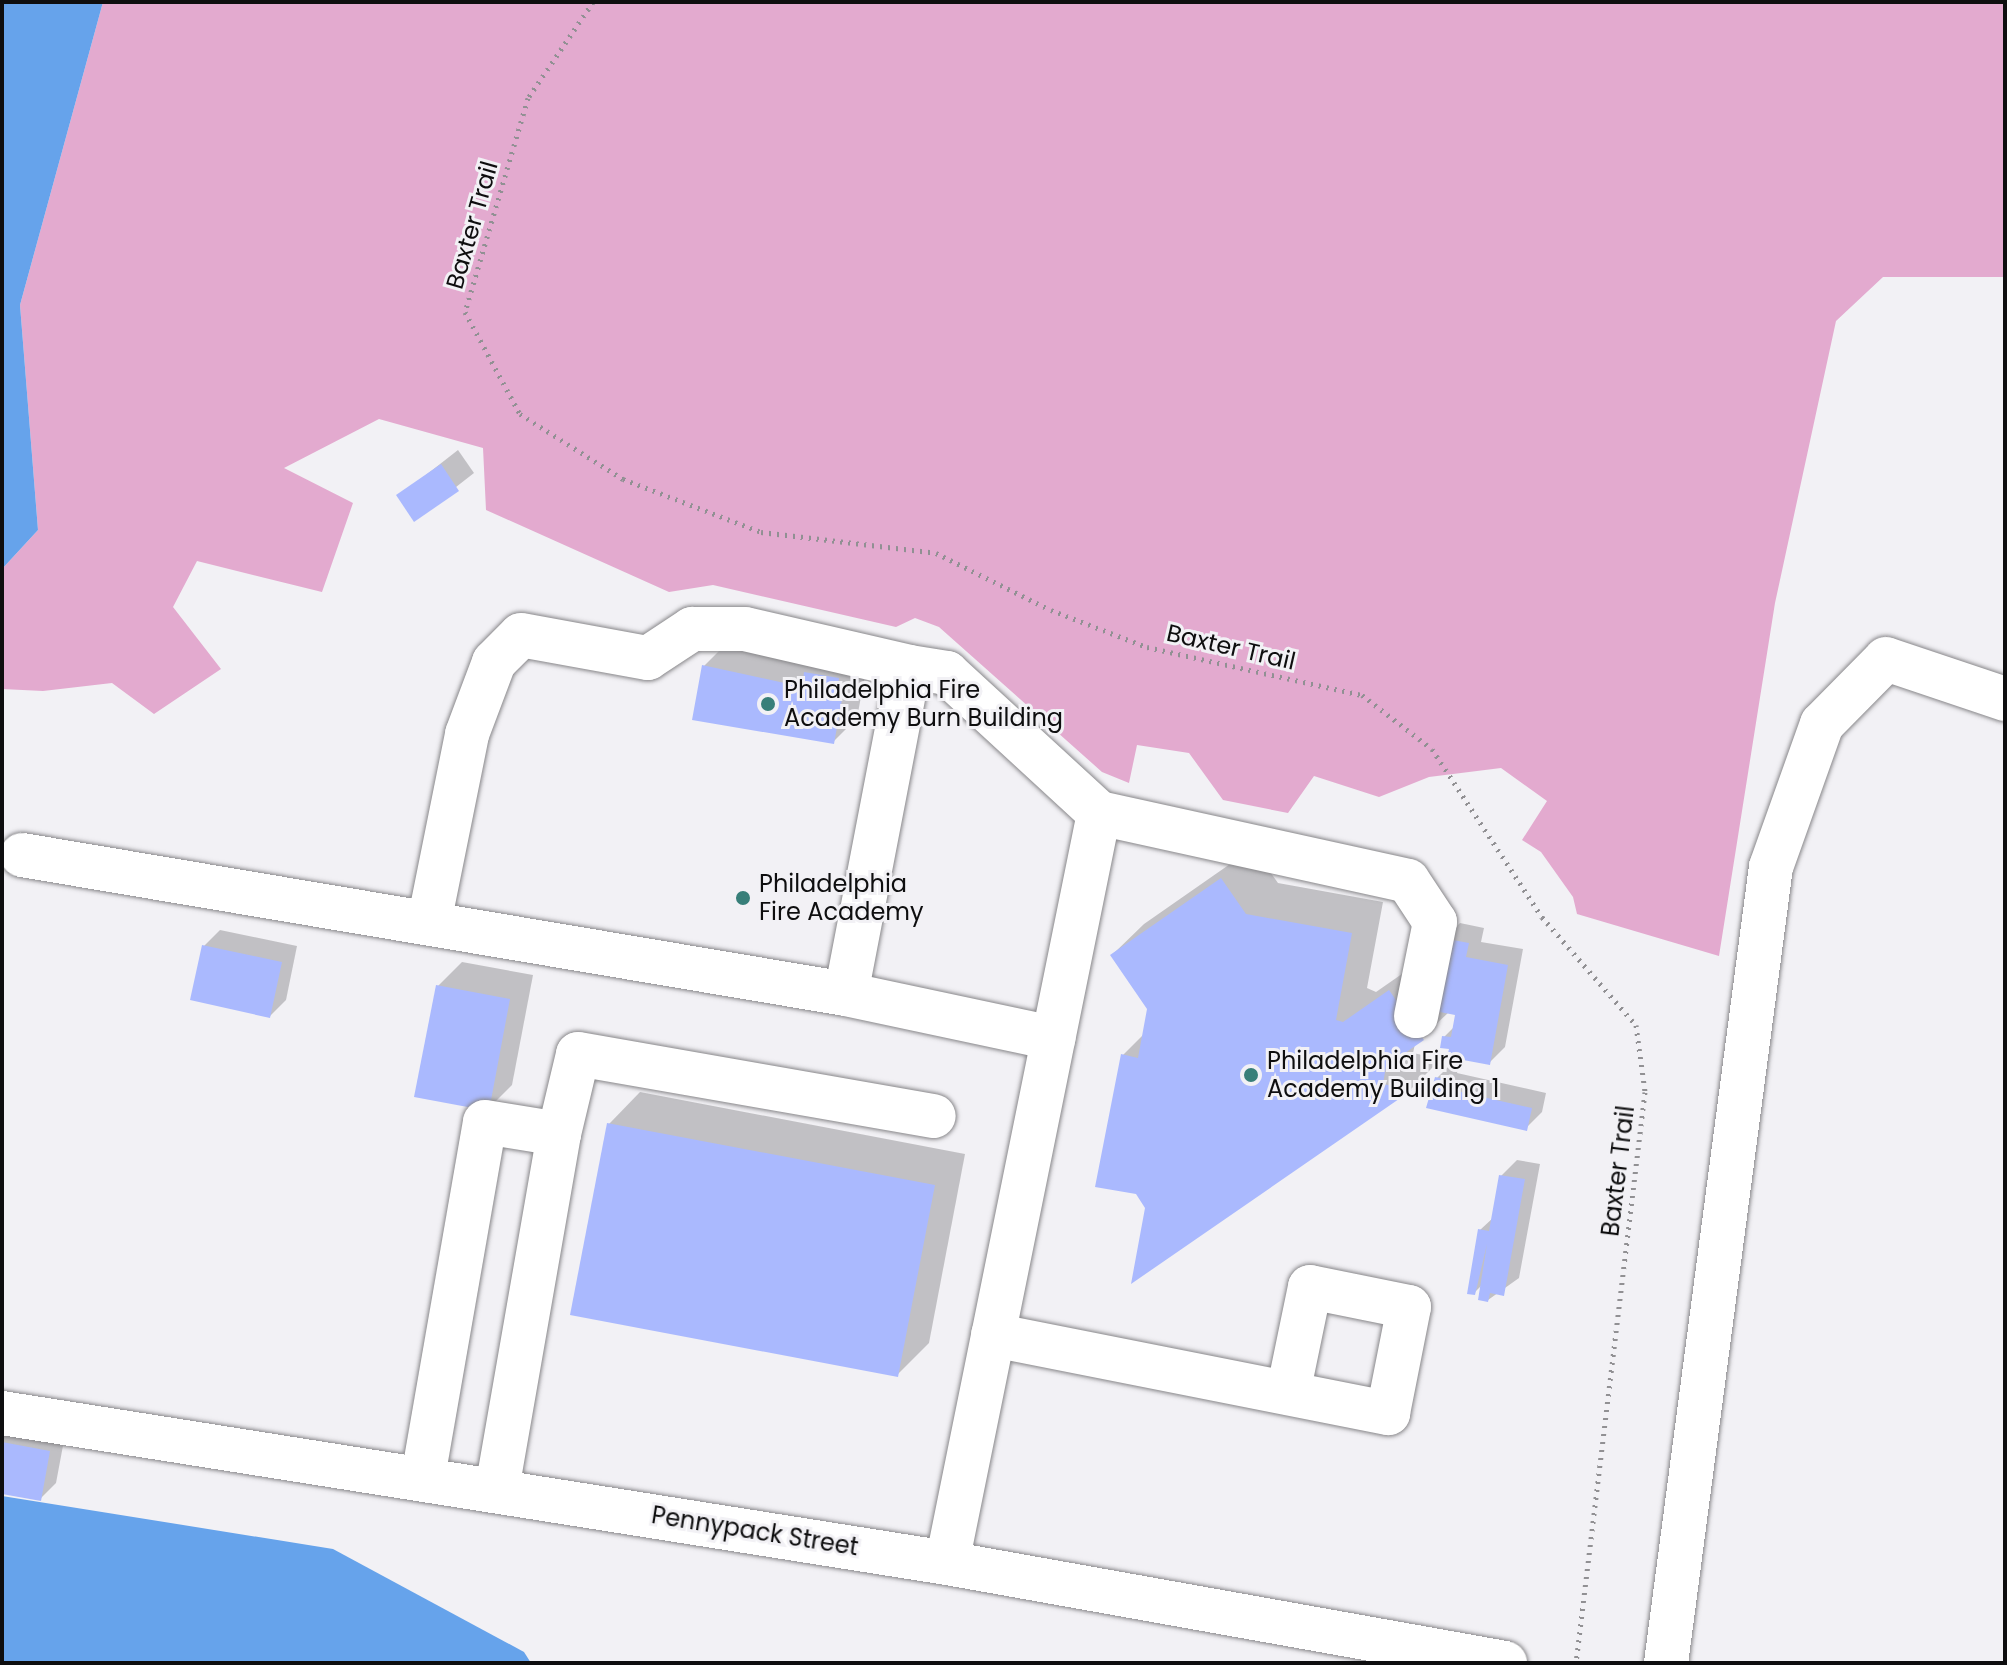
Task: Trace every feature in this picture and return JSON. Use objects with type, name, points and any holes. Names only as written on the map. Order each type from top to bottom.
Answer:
[{"type":"street","points":[[429,923],[467,734],[494,662],[521,635],[648,658],[692,629],[745,629],[947,673],[1099,813],[1408,881],[1435,922],[1416,1016]]},
{"type":"street","points":[[1666,1663],[1771,867],[1822,724],[1886,659],[2005,699]]},
{"type":"street","points":[[846,994],[909,667]]},
{"type":"street","points":[[947,1563],[1099,813]]},
{"type":"street","points":[[22,855],[846,994],[1053,1038]]},
{"type":"street","points":[[497,1488],[559,1134],[578,1054],[934,1116]]},
{"type":"street","points":[[423,1477],[485,1122],[559,1134]]},
{"type":"street","points":[[993,1335],[1288,1393]]},
{"type":"street","name":"Pennypack Street","points":[[2,1413],[497,1488],[947,1563],[1505,1663]]},
{"type":"path","name":"Baxter Trail","points":[[593,2],[528,98],[465,312],[520,414],[623,479],[761,532],[936,553],[1051,610],[1147,647],[1362,695],[1432,749],[1542,917],[1636,1025],[1645,1092],[1576,1663]]},
{"type":"shaded area","points":[[103,2],[2005,2],[2005,277],[1883,277],[1836,321],[1775,603],[1719,956],[1577,914],[1573,897],[1541,852],[1522,840],[1547,801],[1501,768],[1429,777],[1379,797],[1314,776],[1288,813],[1223,800],[1189,753],[1137,745],[1129,783],[1102,772],[939,627],[915,618],[896,627],[713,585],[669,592],[486,510],[483,448],[379,419],[284,468],[353,503],[322,592],[197,561],[173,607],[221,669],[154,714],[112,683],[43,691],[2,689],[2,569],[38,530],[20,305]]},
{"type":"water","points":[[2,2],[103,2],[20,305],[38,530],[2,569]]},
{"type":"water","points":[[2,1496],[333,1549],[524,1652],[531,1663],[2,1663]]},
{"type":"building","points":[[441,464],[459,491],[414,522],[396,495]]},
{"type":"building","name":"Philadelphia Fire Academy Burn Building","points":[[702,665],[789,684],[790,679],[803,681],[804,672],[839,678],[838,687],[844,688],[834,744],[692,720]]},
{"type":"building","name":"Philadelphia Fire Academy Building 1","points":[[1221,878],[1246,914],[1352,933],[1336,1020],[1343,1022],[1389,990],[1424,1040],[1386,1066],[1383,1084],[1412,1090],[1131,1284],[1145,1208],[1136,1194],[1095,1187],[1121,1054],[1138,1058],[1147,1009],[1110,955]]},
{"type":"building","points":[[1442,938],[1469,943],[1466,957],[1508,965],[1490,1065],[1447,1057],[1449,1049],[1440,1048],[1442,1036],[1451,1037],[1455,1015],[1430,1010]]},
{"type":"building","points":[[202,945],[282,962],[270,1018],[190,1000]]},
{"type":"building","points":[[436,985],[510,999],[489,1111],[414,1097]]},
{"type":"building","points":[[1435,1077],[1445,1079],[1443,1088],[1532,1108],[1527,1131],[1426,1108]]},
{"type":"building","points":[[607,1123],[935,1185],[898,1377],[570,1315]]},
{"type":"building","points":[[1499,1175],[1525,1179],[1504,1296],[1490,1293],[1488,1302],[1478,1300],[1487,1244],[1475,1295],[1467,1294],[1478,1229],[1489,1231]]},
{"type":"building","points":[[2,1442],[50,1451],[41,1501],[2,1494]]},
{"type":"place","name":"Philadelphia Fire Academy Burn Building","points":[[768,704]]},
{"type":"place","name":"Philadelphia Fire Academy","points":[[743,898]]},
{"type":"place","name":"Philadelphia Fire Academy Building 1","points":[[1251,1075]]}]
